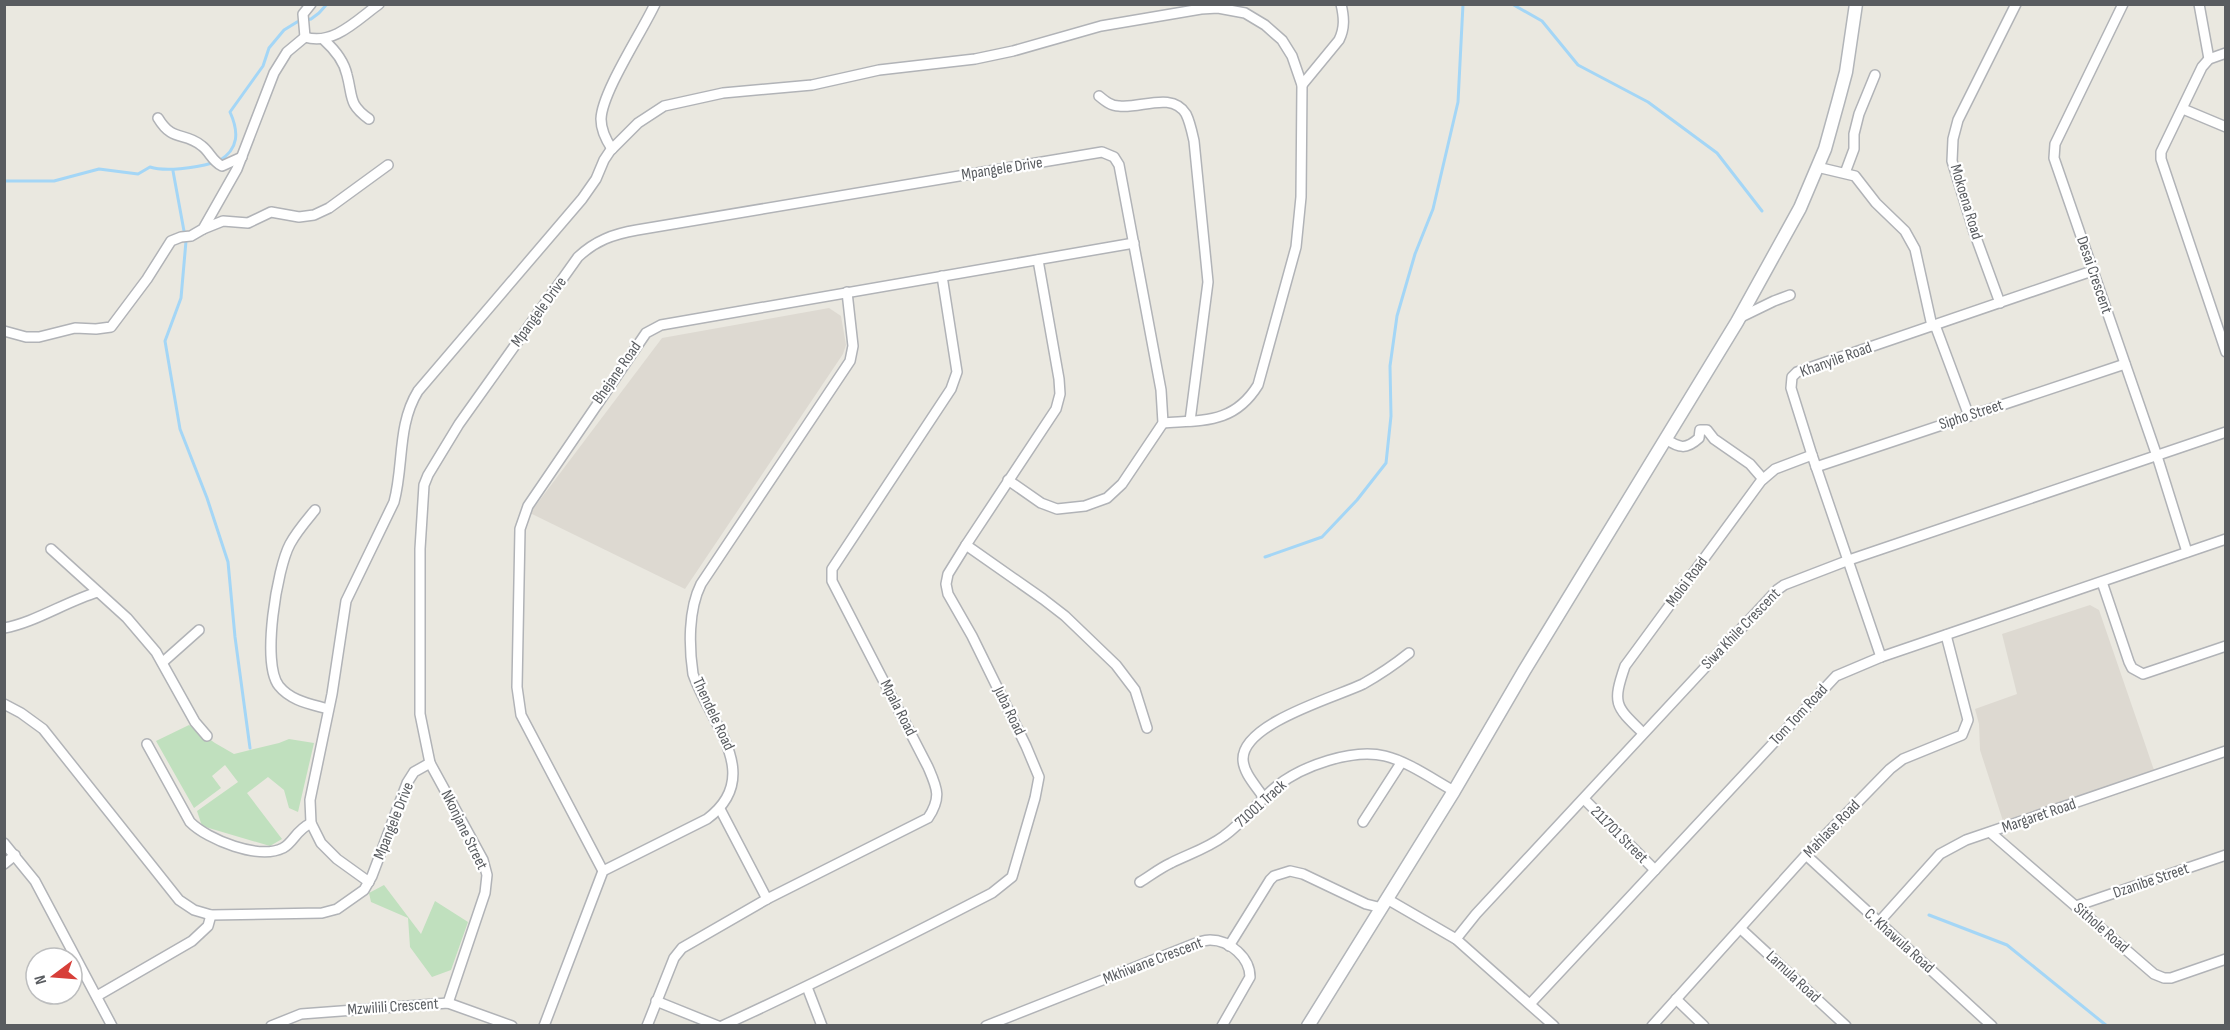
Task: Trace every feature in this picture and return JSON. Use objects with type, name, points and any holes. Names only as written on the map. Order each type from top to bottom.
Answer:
[{"type":"street","points":[[305,37],[303,14],[310,4]]},
{"type":"street","points":[[203,229],[242,157],[274,73],[287,52],[305,37],[324,40],[354,24],[379,4]]},
{"type":"street","points":[[612,149],[603,131],[602,111],[613,84],[655,4]]},
{"type":"street","points":[[1302,85],[1343,32],[1341,4]]},
{"type":"street","points":[[1308,1026],[1454,791],[1530,661],[1739,318],[1800,208],[1825,149],[1846,72],[1856,4]]},
{"type":"street","name":"Mokoena Road","points":[[2000,303],[1974,232],[1952,161],[1953,139],[1958,120],[2016,4]]},
{"type":"street","name":"Desai Crescent","points":[[2123,4],[2053,151],[2092,271],[2157,456],[2187,552]]},
{"type":"street","points":[[2199,4],[2210,58]]},
{"type":"street","points":[[369,882],[336,859],[321,843],[311,823],[310,800],[346,601],[394,502],[403,428],[409,405],[418,391],[582,199],[612,149],[638,123],[664,106],[723,93],[812,85],[879,70],[975,59],[1013,51],[1101,26],[1201,9],[1218,8],[1245,13],[1265,25],[1282,40],[1292,56],[1302,85],[1301,197],[1296,247],[1258,386],[1248,401],[1237,409],[1208,420],[1163,423],[1137,464],[1116,492],[1107,498],[1085,506],[1056,509],[1047,506],[1008,480]]},
{"type":"street","points":[[324,40],[343,63],[352,104],[369,119]]},
{"type":"street","points":[[2226,53],[2210,58],[2196,76],[2183,109],[2161,152],[2162,166],[2226,352]]},
{"type":"street","points":[[1845,173],[1854,149],[1854,134],[1859,114],[1875,75]]},
{"type":"street","points":[[1099,96],[1109,104],[1117,106],[1158,102],[1175,104],[1184,111],[1189,121],[1194,141],[1208,282],[1190,421]]},
{"type":"street","points":[[2183,109],[2226,127]]},
{"type":"street","points":[[158,118],[168,132],[202,146],[214,162],[222,166],[242,157]]},
{"type":"street","name":"Mpangele Drive","points":[[4,704],[21,713],[42,729],[179,900],[194,910],[211,915],[322,913],[350,902],[364,891],[369,882],[407,783],[414,772],[430,763],[420,714],[420,557],[424,485],[428,474],[459,424],[578,257],[588,247],[603,239],[637,230],[1102,152],[1114,157],[1119,165],[1161,390],[1163,423]]},
{"type":"street","points":[[4,331],[26,337],[39,337],[75,328],[111,327],[147,279],[171,241],[190,236],[223,222],[248,223],[271,212],[299,217],[314,215],[329,208],[388,165]]},
{"type":"street","points":[[1818,167],[1855,176],[1876,203],[1905,231],[1911,240],[1934,325],[1969,416]]},
{"type":"street","name":"Bhejane Road","points":[[603,870],[521,716],[517,687],[520,529],[528,506],[646,333],[661,325],[1134,243]]},
{"type":"street","name":"Juba Road","points":[[656,1001],[720,1026],[807,987],[992,893],[1012,877],[1035,798],[1038,777],[1026,746],[972,636],[948,594],[946,584],[948,574],[966,545],[1056,409],[1060,394],[1057,366],[1038,260]]},
{"type":"street","name":"Khanyile Road","points":[[1881,657],[1812,455],[1791,388],[1792,377],[1797,372],[2092,271]]},
{"type":"street","name":"Mpala Road","points":[[647,1026],[674,958],[682,948],[767,899],[928,818],[937,801],[938,789],[928,767],[832,581],[831,575],[832,569],[956,378],[957,372],[942,276]]},
{"type":"street","name":"Thendele Road","points":[[720,809],[729,793],[734,774],[732,757],[693,674],[693,604],[701,584],[850,361],[853,346],[847,292]]},
{"type":"street","points":[[1739,318],[1774,300],[1790,296]]},
{"type":"street","name":"Sipho Street","points":[[1816,467],[2125,364]]},
{"type":"street","points":[[1666,438],[1677,447],[1691,446],[1699,438],[1700,430],[1707,430],[1714,439],[1749,464],[1763,479]]},
{"type":"street","name":"Siwa Khile Crescent","points":[[1456,939],[1476,914],[1777,590],[1791,581],[1849,560],[2226,432]]},
{"type":"street","name":"Moloi Road","points":[[1643,733],[1621,712],[1618,705],[1618,686],[1625,666],[1763,479],[1784,464],[1812,455]]},
{"type":"street","points":[[315,510],[290,544],[282,562],[275,597],[271,645],[272,668],[280,688],[293,698],[328,709]]},
{"type":"street","name":"Tom Tom Road","points":[[1530,1004],[1826,684],[1845,671],[2226,539]]},
{"type":"street","points":[[966,545],[1051,605],[1116,665],[1135,690],[1147,728]]},
{"type":"street","points":[[51,549],[127,618],[163,662],[195,722],[207,736]]},
{"type":"street","points":[[2102,582],[2129,662],[2137,671],[2143,674],[2226,646]]},
{"type":"street","points":[[4,628],[15,626],[98,592]]},
{"type":"street","points":[[163,662],[199,630]]},
{"type":"street","name":"Mahlase Road","points":[[1652,1026],[1806,855],[1890,769],[1904,759],[1962,735],[1968,720],[1946,635]]},
{"type":"street","points":[[1264,798],[1243,764],[1244,750],[1249,741],[1287,715],[1361,684],[1409,653]]},
{"type":"street","points":[[147,744],[190,822],[198,830],[222,843],[270,852],[290,842],[299,829],[311,823]]},
{"type":"street","name":"Margaret Road","points":[[1878,922],[1940,855],[1966,840],[2226,751]]},
{"type":"street","name":"71001 Track","points":[[1140,882],[1168,864],[1223,837],[1287,779],[1327,760],[1371,755],[1385,756],[1423,772],[1454,791]]},
{"type":"street","name":"Nkonjane Street","points":[[430,763],[483,860],[487,875],[485,892],[448,1003]]},
{"type":"street","points":[[1364,822],[1401,763]]},
{"type":"street","name":"211701 Street","points":[[1584,799],[1655,870]]},
{"type":"street","points":[[544,1026],[603,870],[707,819],[720,809],[767,899]]},
{"type":"street","name":"Sithole Road","points":[[1991,833],[2158,976],[2171,978],[2226,959]]},
{"type":"street","points":[[4,843],[35,881],[112,1026]]},
{"type":"street","points":[[4,864],[15,855]]},
{"type":"street","name":"C. Khawula Road","points":[[1806,855],[1992,1026]]},
{"type":"street","name":"Dzanibe Street","points":[[2076,906],[2226,855]]},
{"type":"street","points":[[1230,946],[1270,880],[1290,870],[1366,904],[1384,903],[1456,939],[1554,1026]]},
{"type":"street","points":[[97,996],[192,941],[208,926],[211,915]]},
{"type":"street","name":"Lamula Road","points":[[1741,929],[1846,1026]]},
{"type":"street","name":"Mkhiwane Crescent","points":[[986,1026],[1196,943],[1212,940],[1230,946],[1248,963],[1250,977],[1221,1026]]},
{"type":"street","points":[[807,987],[822,1026]]},
{"type":"street","points":[[1676,999],[1704,1026]]},
{"type":"street","name":"Mzwilili Crescent","points":[[271,1026],[301,1014],[448,1003],[512,1026]]},
{"type":"shaded area","points":[[829,308],[841,316],[846,345],[843,354],[685,589],[530,513],[662,338]]},
{"type":"shaded area","points":[[2090,605],[2099,610],[2155,773],[2003,821],[1980,750],[1979,724],[1975,709],[2017,694],[2002,634]]},
{"type":"green space","points":[[189,725],[234,754],[289,739],[314,743],[298,812],[289,808],[284,790],[268,777],[247,793],[282,839],[270,846],[202,826],[197,811],[238,782],[225,765],[212,776],[221,788],[194,808],[156,741]]},
{"type":"green space","points":[[384,885],[421,934],[435,901],[468,922],[451,970],[432,977],[410,947],[408,918],[371,902],[369,893]]},
{"type":"waterway","points":[[219,161],[234,145],[236,133],[230,112],[263,66],[269,48],[284,30],[297,22],[311,19],[327,4]]},
{"type":"waterway","points":[[1265,557],[1322,537],[1357,500],[1386,463],[1391,416],[1390,366],[1397,316],[1415,254],[1433,209],[1458,102],[1463,4]]},
{"type":"waterway","points":[[1512,4],[1542,21],[1578,65],[1648,102],[1717,153],[1762,211]]},
{"type":"waterway","points":[[4,181],[54,181],[99,169],[138,174],[150,167],[180,169],[212,163]]},
{"type":"waterway","points":[[173,171],[184,231]]},
{"type":"waterway","points":[[186,241],[181,298],[165,341],[180,429],[207,498],[228,562],[235,637],[250,748]]},
{"type":"waterway","points":[[1929,915],[2007,945],[2107,1026]]}]
